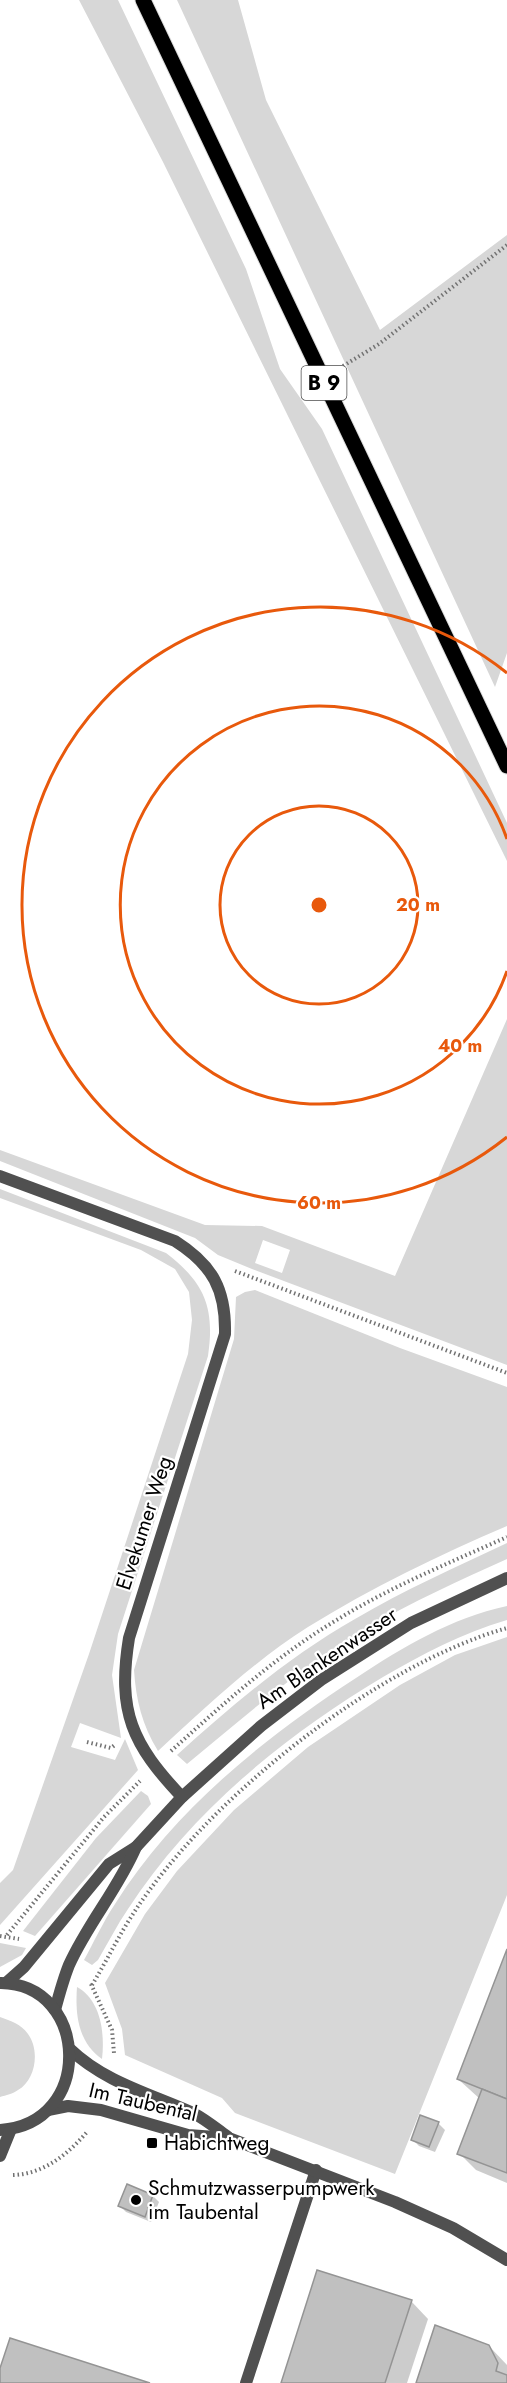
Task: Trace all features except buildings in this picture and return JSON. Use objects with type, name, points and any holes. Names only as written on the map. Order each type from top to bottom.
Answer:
[{"type":"main road","name":"B 9","points":[[143,0],[507,766]]},
{"type":"street","name":"Elvekumer Weg","points":[[0,1176],[175,1241],[197,1255],[211,1274],[220,1292],[225,1311],[225,1334],[129,1638],[124,1668],[125,1702],[134,1733],[154,1767],[182,1797]]},
{"type":"street","name":"Am Blankenwasser","points":[[3,1983],[24,1967],[109,1864],[136,1847],[182,1797],[261,1726],[329,1675],[411,1623],[507,1578]]},
{"type":"street","name":"Am Blankenwasser","points":[[55,2010],[69,1965],[100,1910],[123,1876],[136,1847]]},
{"type":"street","points":[[0,2156],[6,2129],[30,2122],[48,2110],[61,2094],[69,2072],[70,2049],[64,2025],[55,2010],[33,1991],[3,1983]]},
{"type":"street","name":"Im Taubental","points":[[70,2049],[84,2062],[112,2078],[196,2114],[229,2138],[316,2170],[453,2228],[507,2260]]},
{"type":"street","name":"Im Taubental","points":[[48,2110],[68,2106],[101,2110],[189,2135],[229,2138]]},
{"type":"street","points":[[246,2383],[316,2170]]},
{"type":"path","points":[[322,378],[379,344],[507,245]]},
{"type":"path","points":[[197,1255],[507,1373]]},
{"type":"path","points":[[7,1935],[104,1817],[154,1767],[224,1703],[310,1637],[395,1588],[507,1537]]},
{"type":"path","points":[[92,1985],[134,1913],[161,1877],[191,1840],[269,1766],[339,1713],[400,1675],[453,1647],[507,1628]]},
{"type":"path","points":[[87,1742],[111,1748],[124,1737],[134,1733]]},
{"type":"path","points":[[12,2175],[23,2175],[50,2164],[72,2150],[101,2110]]},
{"type":"shaded area","points":[[79,0],[118,0],[246,269],[280,369],[322,429],[507,823],[507,861],[163,162]]},
{"type":"shaded area","points":[[177,0],[238,0],[266,100],[380,330],[507,235],[507,653],[495,687]]},
{"type":"shaded area","points":[[507,1019],[507,1365],[218,1255],[195,1238],[0,1161],[0,1150],[205,1225],[262,1226],[395,1276]],"holes":[[[263,1240],[290,1250],[282,1273],[255,1263]]]},
{"type":"shaded area","points":[[0,1189],[166,1253],[190,1275],[198,1286],[208,1310],[210,1339],[208,1356],[118,1634],[112,1675],[121,1738],[80,1723],[71,1747],[115,1760],[125,1739],[138,1770],[0,1925],[0,1883],[13,1870],[89,1654],[188,1354],[192,1320],[189,1292],[175,1269],[141,1250],[0,1198]]},
{"type":"shaded area","points":[[255,1290],[400,1348],[507,1387],[507,1526],[406,1573],[308,1627],[249,1670],[158,1751],[141,1712],[134,1670],[234,1339],[236,1297]]},
{"type":"shaded area","points":[[507,1543],[507,1559],[419,1600],[343,1643],[274,1692],[187,1764],[177,1755],[262,1682],[331,1633],[411,1589]]},
{"type":"shaded area","points":[[507,1606],[507,1620],[459,1638],[398,1668],[310,1724],[275,1751],[242,1779],[180,1840],[128,1909],[98,1960],[92,1965],[84,1960],[115,1904],[165,1837],[223,1778],[255,1751],[322,1701],[410,1645],[466,1618]]},
{"type":"shaded area","points":[[507,1637],[507,1895],[395,2174],[235,2113],[222,2098],[125,2055],[122,2029],[105,1983],[145,1914],[177,1871],[234,1810],[308,1747],[400,1685],[455,1655]]},
{"type":"shaded area","points":[[141,1791],[148,1796],[151,1804],[35,1936],[23,1931],[96,1838]]},
{"type":"shaded area","points":[[0,1943],[26,1948],[22,1955],[0,1967]]},
{"type":"shaded area","points":[[77,1987],[91,2000],[100,2018],[103,2039],[102,2059],[88,2045],[83,2036],[78,2018]]},
{"type":"shaded area","points":[[0,2017],[16,2023],[25,2031],[32,2041],[35,2056],[32,2072],[24,2085],[0,2097]]},
{"type":"place","name":"Habichtweg","points":[[152,2143]]},
{"type":"place","name":"Schmutzwasserpumpwerk im Taubental","points":[[136,2200]]}]
